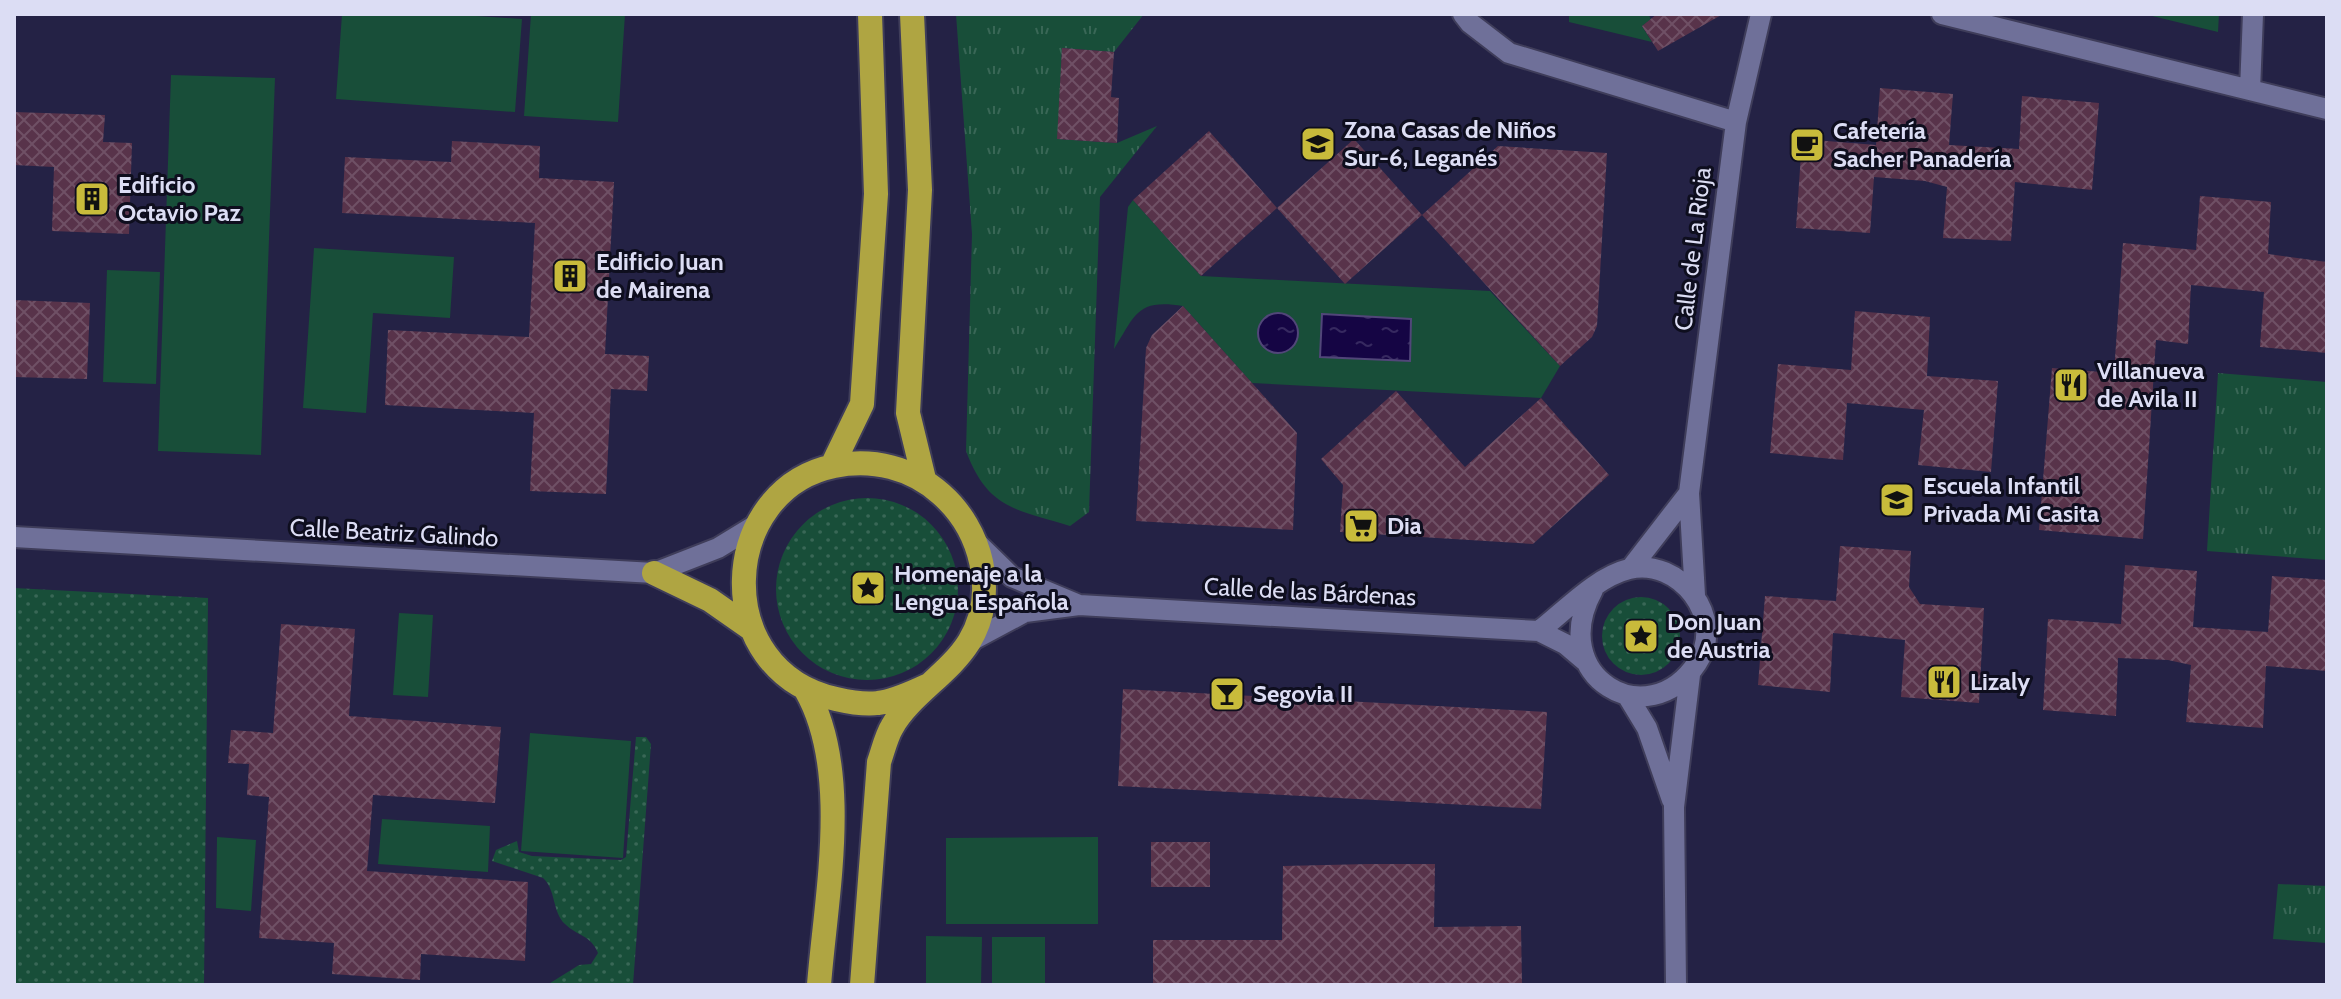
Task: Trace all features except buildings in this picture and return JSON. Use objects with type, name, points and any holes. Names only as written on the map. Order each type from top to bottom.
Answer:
[{"type":"highway","points":[[832,466],[862,404],[876,194],[870,14]]},
{"type":"highway","points":[[912,14],[920,190],[908,413],[924,479]]},
{"type":"highway","points":[[862,985],[879,762],[892,727],[969,642],[981,609],[984,585],[977,543],[960,511],[924,479],[885,464],[832,466],[806,477],[782,496],[759,523],[743,575],[745,603],[755,642],[778,669],[806,690],[847,702],[876,704],[929,685]]},
{"type":"highway","points":[[654,573],[710,600],[750,628]]},
{"type":"highway","points":[[806,690],[821,727],[833,779],[819,985]]},
{"type":"street","points":[[1463,14],[1509,53],[1736,122]]},
{"type":"street","name":"Calle de La Rioja","points":[[1695,595],[1689,493],[1736,122],[1761,14]]},
{"type":"street","points":[[1942,14],[2327,109]]},
{"type":"street","points":[[2250,90],[2253,14]]},
{"type":"street","points":[[1631,568],[1689,493]]},
{"type":"street","name":"Calle Beatriz Galindo","points":[[14,537],[654,573],[718,548],[759,523]]},
{"type":"street","name":"Calle de las Bárdenas","points":[[977,543],[1012,577],[1079,605]]},
{"type":"street","points":[[1539,631],[1610,576],[1631,568],[1656,569],[1678,578],[1695,595],[1704,614],[1706,636],[1701,657],[1690,675],[1674,807],[1676,985]]},
{"type":"street","points":[[1593,590],[1581,612],[1578,637],[1585,661],[1610,688],[1627,695],[1661,692],[1690,675]]},
{"type":"street","name":"Calle de las Bárdenas","points":[[969,642],[1025,612],[1079,605],[1539,631],[1565,644],[1585,661]]},
{"type":"street","points":[[1627,695],[1647,728],[1674,807]]},
{"type":"green space","points":[[342,14],[447,14],[522,19],[515,112],[336,99]]},
{"type":"green space","points":[[531,14],[625,14],[618,122],[524,116]]},
{"type":"green space","points":[[956,14],[1144,14],[1114,52],[1062,48],[1058,139],[1117,143],[1157,126],[1100,197],[1089,512],[1070,526],[1019,510],[994,496],[984,485],[966,451],[972,234]]},
{"type":"green space","points":[[1569,14],[1648,14],[1651,19],[1642,26],[1652,42],[1569,22]]},
{"type":"green space","points":[[2144,14],[2219,14],[2218,32]]},
{"type":"green space","points":[[171,75],[275,78],[261,455],[158,451]]},
{"type":"green space","points":[[1133,200],[1201,276],[1490,291],[1560,366],[1541,398],[1252,383],[1183,306],[1168,304],[1147,307],[1140,312],[1114,349],[1128,207]]},
{"type":"green space","points":[[314,248],[454,257],[450,318],[373,313],[366,413],[303,408]]},
{"type":"green space","points":[[107,270],[160,272],[156,384],[103,382]]},
{"type":"green space","points":[[2218,373],[2327,382],[2327,560],[2207,551]]},
{"type":"green space","points":[[867,498],[902,505],[931,525],[951,554],[958,589],[951,624],[931,653],[902,673],[867,680],[832,673],[803,653],[783,624],[776,589],[783,554],[803,525],[832,505]]},
{"type":"green space","points":[[14,588],[208,598],[204,985],[14,985]]},
{"type":"green space","points":[[1641,597],[1656,600],[1669,608],[1677,621],[1680,636],[1677,651],[1669,664],[1656,672],[1641,675],[1626,672],[1613,664],[1605,651],[1602,636],[1605,621],[1613,608],[1626,600]]},
{"type":"green space","points":[[399,613],[433,615],[428,697],[393,695]]},
{"type":"green space","points":[[530,733],[631,741],[623,858],[521,851]]},
{"type":"green space","points":[[636,737],[646,737],[651,744],[633,985],[547,985],[579,965],[591,964],[598,953],[588,939],[561,919],[543,878],[492,861],[496,850],[517,841],[519,852],[532,856],[621,860],[626,857]]},
{"type":"green space","points":[[382,819],[490,826],[488,872],[378,864]]},
{"type":"green space","points":[[217,837],[256,840],[251,911],[216,908]]},
{"type":"green space","points":[[1098,837],[1098,924],[946,924],[946,838]]},
{"type":"green space","points":[[2278,884],[2327,886],[2327,943],[2273,939]]},
{"type":"green space","points":[[926,936],[982,937],[981,985],[926,985]]},
{"type":"green space","points":[[992,937],[1045,937],[1045,985],[992,985]]},
{"type":"water","points":[[1278,313],[1292,319],[1298,333],[1292,347],[1278,353],[1264,347],[1258,333],[1264,319]]},
{"type":"water","points":[[1322,314],[1411,319],[1410,361],[1320,357]]},
{"type":"place","name":"Zona Casas de Niños Sur-6, Leganés","points":[[1318,144]]},
{"type":"place","name":"Cafetería Sacher Panadería","points":[[1807,145]]},
{"type":"place","name":"Edificio Octavio Paz","points":[[92,199]]},
{"type":"place","name":"Edificio Juan de Mairena","points":[[570,276]]},
{"type":"place","name":"Villanueva de Avila II","points":[[2071,385]]},
{"type":"place","name":"Escuela Infantil Privada Mi Casita","points":[[1897,500]]},
{"type":"place","name":"Dia","points":[[1361,526]]},
{"type":"place","name":"Homenaje a la Lengua Española","points":[[868,588]]},
{"type":"place","name":"Don Juan de Austria","points":[[1641,636]]},
{"type":"place","name":"Lizaly","points":[[1944,682]]},
{"type":"place","name":"Segovia II","points":[[1227,694]]}]
